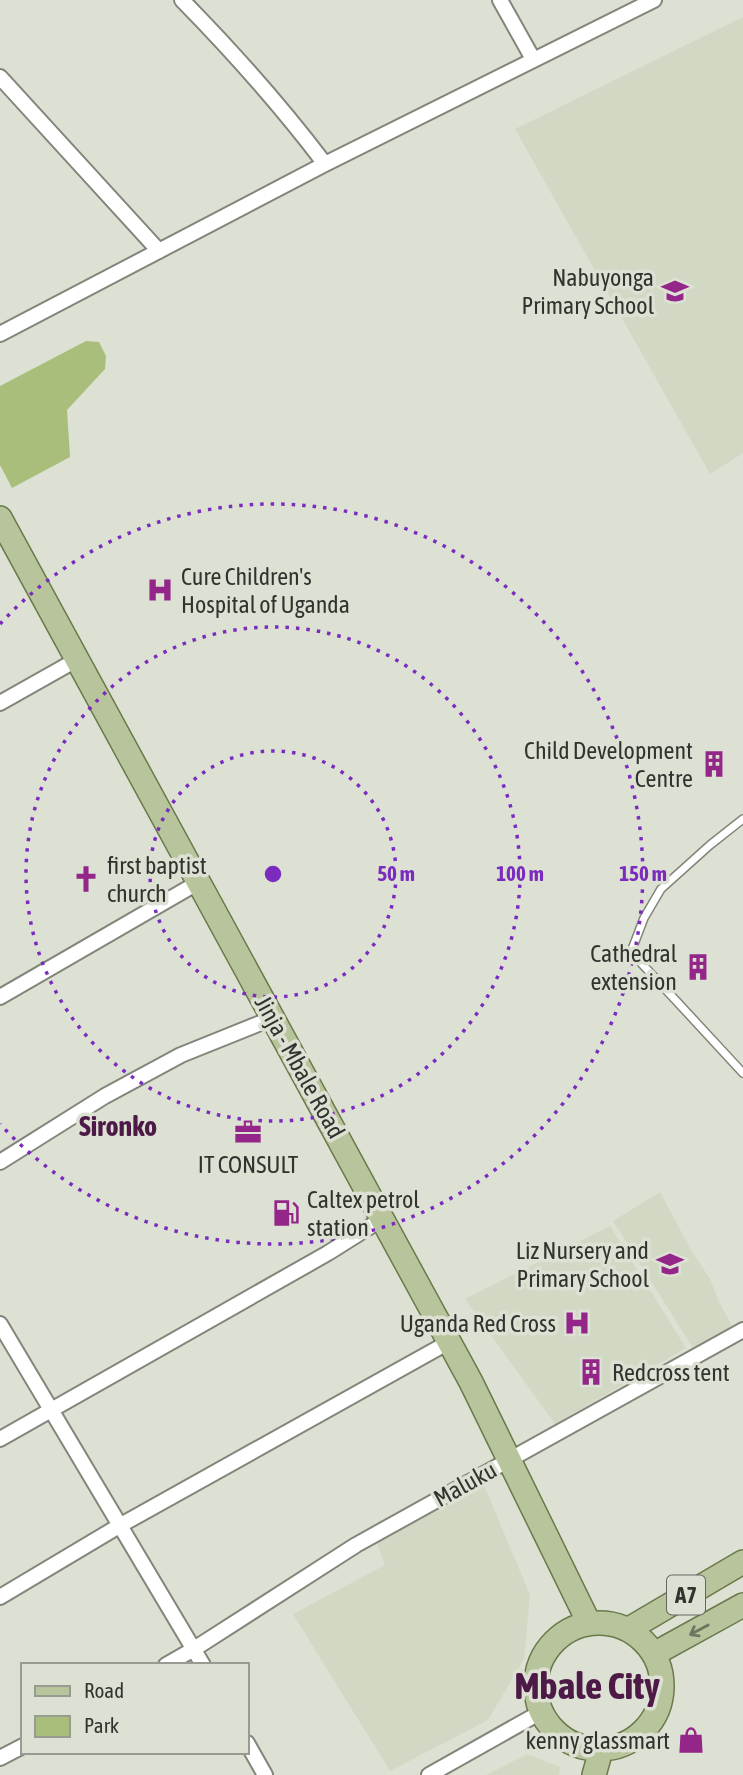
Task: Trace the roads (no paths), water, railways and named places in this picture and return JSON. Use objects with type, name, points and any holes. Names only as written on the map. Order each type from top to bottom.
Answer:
[{"type":"main road","name":"Jinja - Mbale Road","points":[[0,518],[471,1382],[589,1623]]},
{"type":"main road","name":"A7","points":[[743,1562],[629,1629],[654,1654],[743,1605]]},
{"type":"main road","points":[[629,1629],[607,1622],[589,1623],[568,1630],[554,1640],[541,1657],[535,1679],[535,1695],[541,1712],[552,1729],[570,1742],[601,1750],[636,1738],[649,1726],[659,1707],[663,1685],[654,1654]]},
{"type":"main road","points":[[594,1775],[601,1750]]},
{"type":"street","points":[[182,0],[286,113],[325,164]]},
{"type":"street","points":[[500,0],[533,59]]},
{"type":"street","points":[[0,334],[325,164],[654,0]]},
{"type":"street","points":[[0,77],[159,251]]},
{"type":"street","points":[[0,703],[78,659]]},
{"type":"street","points":[[0,997],[199,882]]},
{"type":"street","points":[[0,1162],[104,1096],[181,1055],[273,1018]]},
{"type":"street","points":[[0,1439],[328,1253],[382,1219]]},
{"type":"street","points":[[0,1324],[202,1663]]},
{"type":"street","name":"Maluku","points":[[170,1663],[356,1545],[743,1331]]},
{"type":"street","points":[[0,1597],[119,1526],[449,1342]]},
{"type":"street","points":[[429,1775],[541,1712]]},
{"type":"street","points":[[248,1745],[265,1775]]},
{"type":"street","points":[[0,1758],[21,1747]]},
{"type":"lane","points":[[743,820],[710,845],[661,890],[644,918],[631,952],[743,1073]]},
{"type":"place","name":"Nabuyonga Primary School","points":[[675,291]]},
{"type":"place","name":"Cure Children's Hospital of Uganda","points":[[160,590]]},
{"type":"place","name":"Child Development Centre","points":[[714,764]]},
{"type":"place","name":"first baptist church","points":[[86,879]]},
{"type":"place","name":"Cathedral extension","points":[[698,967]]},
{"type":"place","name":"IT CONSULT","points":[[248,1132]]},
{"type":"place","name":"Caltex petrol station","points":[[286,1213]]},
{"type":"place","name":"Liz Nursery and Primary School","points":[[670,1264]]},
{"type":"place","name":"Uganda Red Cross","points":[[577,1323]]},
{"type":"place","name":"Redcross tent","points":[[591,1372]]},
{"type":"place","name":"kenny glassmart","points":[[691,1740]]},
{"type":"district","name":"Sironko","points":[[118,1126]]},
{"type":"district","name":"Mbale City","points":[[587,1685]]}]
